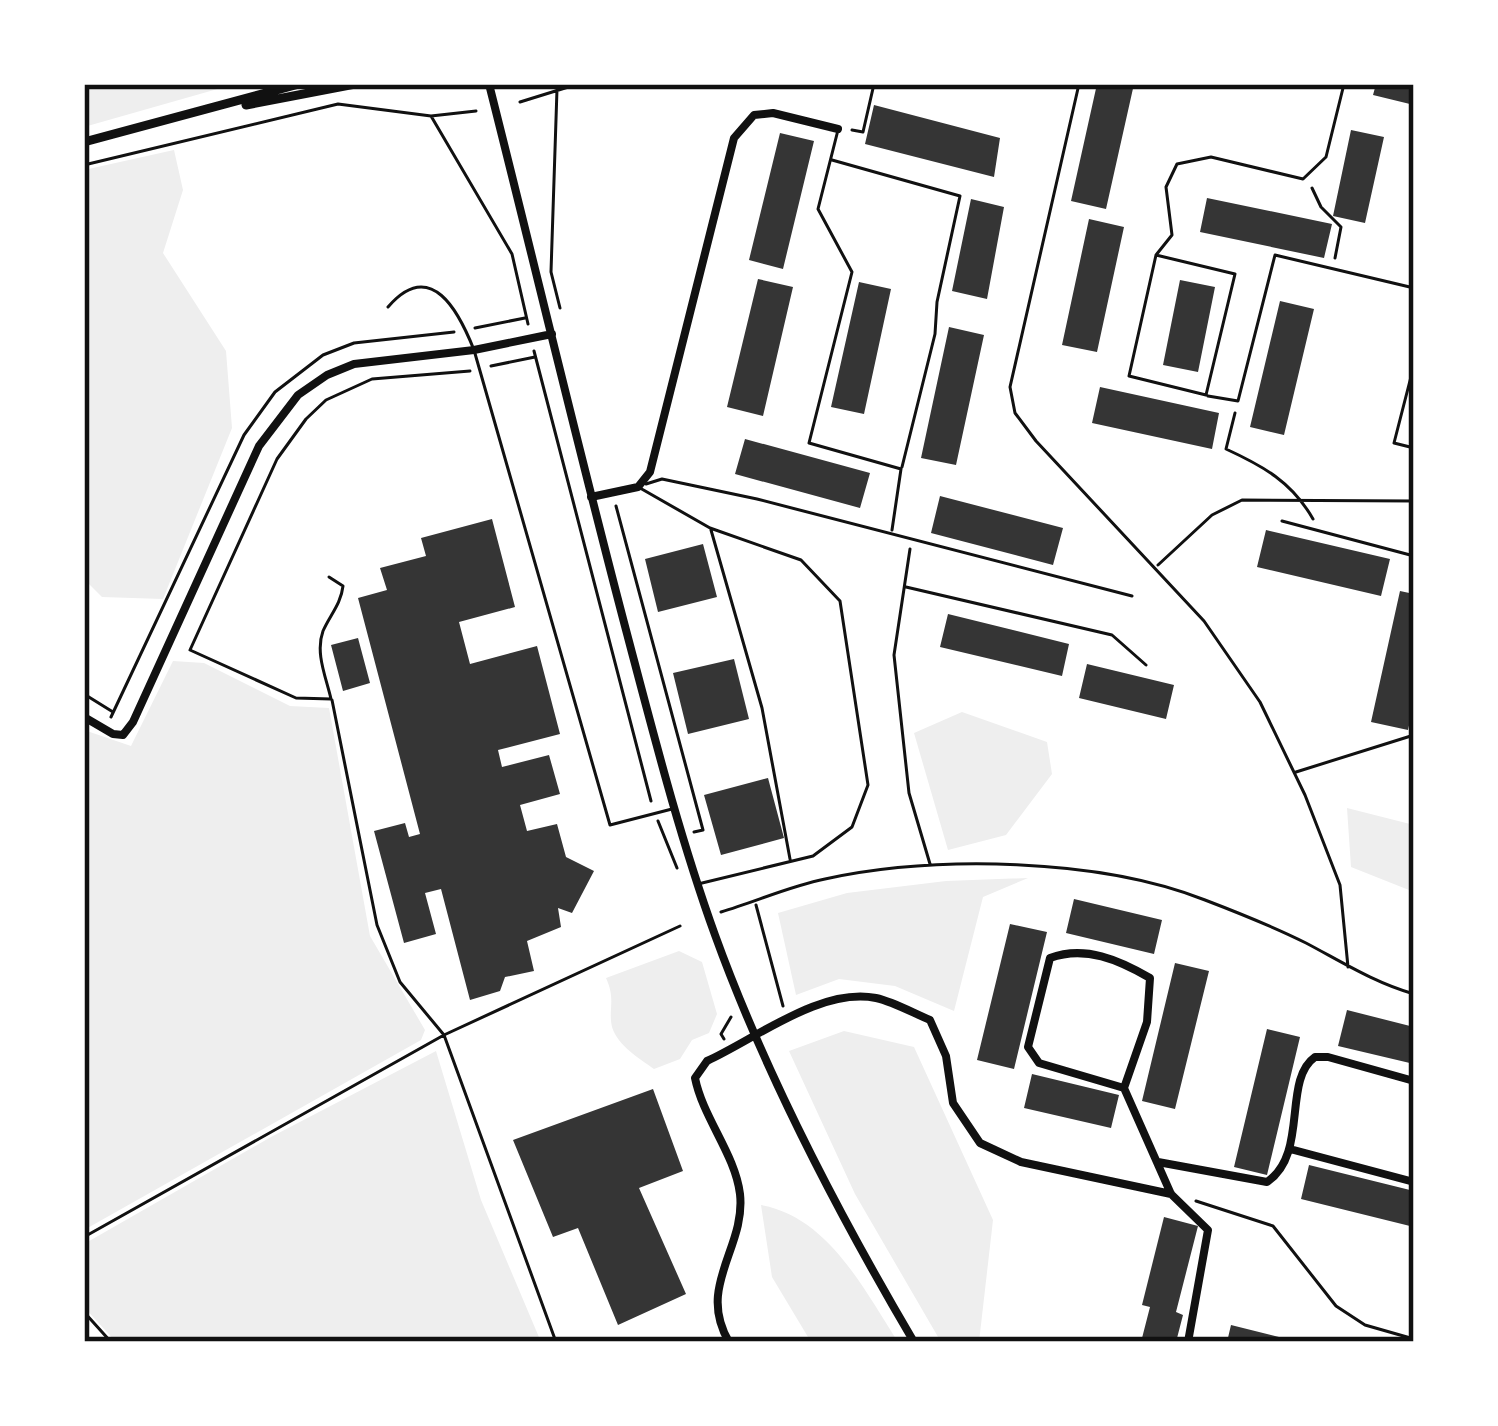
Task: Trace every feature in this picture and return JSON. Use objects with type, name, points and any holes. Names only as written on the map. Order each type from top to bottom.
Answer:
[{"type":"street","points":[[84,142],[299,84]]},
{"type":"street","points":[[188,116],[355,84]]},
{"type":"street","points":[[489,84],[591,496],[698,884],[756,1039],[869,1266],[914,1342]]},
{"type":"street","points":[[591,496],[638,487],[650,472],[734,138],[754,115],[773,113],[838,129]]},
{"type":"street","points":[[84,717],[109,732],[123,734],[134,722],[259,446],[298,395],[354,364],[474,350],[552,334]]},
{"type":"street","points":[[1124,1088],[1039,1063],[1028,1047],[1050,958],[1072,950],[1123,962],[1150,978],[1147,1022],[1124,1088],[1171,1194],[1208,1230],[1188,1342]]},
{"type":"street","points":[[729,1342],[718,1325],[717,1286],[736,1225],[740,1194],[695,1078],[707,1061],[823,1002],[878,998],[930,1020],[946,1056],[953,1102],[980,1143],[1021,1162],[1171,1194]]},
{"type":"street","points":[[1157,1162],[1267,1182],[1290,1150],[1303,1070],[1315,1057],[1414,1081]]},
{"type":"street","points":[[1290,1150],[1414,1182]]},
{"type":"lane","points":[[1344,84],[1326,157],[1303,179],[1210,157],[1177,164],[1166,187],[1172,235],[1156,255],[1129,376],[1238,401],[1275,255],[1414,288]]},
{"type":"lane","points":[[838,129],[818,209],[852,272],[809,443],[902,469]]},
{"type":"lane","points":[[831,159],[960,196],[892,532]]},
{"type":"lane","points":[[1156,255],[1234,274],[1206,395]]},
{"type":"lane","points":[[388,307],[411,290],[439,292],[450,300],[466,330],[610,825],[674,809]]},
{"type":"lane","points":[[1414,364],[1394,443],[1414,448]]},
{"type":"lane","points":[[638,487],[662,479],[892,532],[1132,596]]},
{"type":"lane","points":[[638,487],[710,528],[801,560],[840,601],[868,784],[852,827],[813,856],[698,884]]},
{"type":"lane","points":[[1282,521],[1414,556]]},
{"type":"lane","points":[[710,528],[762,708],[790,862]]},
{"type":"path","points":[[520,102],[578,84]]},
{"type":"path","points":[[838,129],[863,131],[874,84]]},
{"type":"path","points":[[1079,84],[1010,387],[1016,413],[1036,442],[1204,621],[1260,702],[1340,885],[1348,968]]},
{"type":"path","points":[[84,165],[338,104],[431,116],[476,111]]},
{"type":"path","points":[[431,116],[512,254]]},
{"type":"path","points":[[1306,176],[1321,207],[1341,227],[1333,269]]},
{"type":"path","points":[[109,732],[114,712],[244,435],[275,392],[298,370],[354,343],[526,318]]},
{"type":"path","points":[[332,699],[296,698],[190,650],[277,459],[306,418],[326,400],[372,380],[479,369],[536,357]]},
{"type":"path","points":[[1238,401],[1226,449],[1270,470],[1302,499],[1320,531]]},
{"type":"path","points":[[911,540],[894,655],[910,793],[930,866]]},
{"type":"path","points":[[329,578],[343,586],[319,648],[377,925],[400,982],[444,1035],[556,1342]]},
{"type":"path","points":[[904,586],[1112,635],[1146,665]]},
{"type":"path","points":[[84,694],[114,712]]},
{"type":"path","points":[[1294,772],[1414,735]]},
{"type":"path","points":[[713,914],[823,879],[998,862],[1133,880],[1201,898],[1414,994]]},
{"type":"path","points":[[754,902],[786,1020]]},
{"type":"path","points":[[84,1237],[444,1035],[680,926]]},
{"type":"path","points":[[1171,1194],[1274,1226],[1336,1306],[1365,1325],[1414,1339]]},
{"type":"path","points":[[84,1312],[111,1342]]},
{"type":"shaded area","points":[[84,84],[235,84],[84,127]]},
{"type":"shaded area","points":[[174,150],[183,190],[163,253],[226,351],[232,428],[163,599],[102,597],[84,579],[84,170]]},
{"type":"shaded area","points":[[173,661],[204,663],[290,706],[329,708],[370,936],[425,1030],[421,1040],[84,1230],[84,730],[131,746]]},
{"type":"shaded area","points":[[962,712],[1047,742],[1052,774],[1006,835],[948,850],[914,733]]},
{"type":"shaded area","points":[[1347,808],[1414,825],[1414,892],[1351,867]]},
{"type":"shaded area","points":[[1028,878],[983,897],[954,1011],[895,986],[839,979],[796,995],[778,913],[847,893],[946,881]]},
{"type":"shaded area","points":[[679,951],[702,962],[717,1014],[709,1033],[692,1040],[680,1059],[654,1069],[615,1034],[606,978]]},
{"type":"shaded area","points":[[844,1031],[914,1047],[993,1220],[979,1342],[941,1342],[855,1194],[789,1051]]},
{"type":"shaded area","points":[[436,1051],[481,1200],[541,1342],[116,1342],[84,1307],[84,1244],[271,1137]]},
{"type":"shaded area","points":[[761,1205],[785,1212],[825,1239],[898,1342],[811,1342],[772,1277]]},
{"type":"building","points":[[1097,84],[1134,84],[1106,209],[1071,201]]},
{"type":"building","points":[[1376,84],[1414,84],[1414,105],[1373,95]]},
{"type":"building","points":[[874,105],[1000,138],[994,177],[865,144]]},
{"type":"building","points":[[1351,130],[1384,137],[1365,223],[1333,216]]},
{"type":"building","points":[[780,133],[814,141],[783,269],[749,260]]},
{"type":"building","points":[[1207,198],[1332,224],[1324,258],[1200,232]]},
{"type":"building","points":[[971,199],[1004,207],[987,299],[952,291]]},
{"type":"building","points":[[1089,219],[1124,227],[1097,352],[1062,345]]},
{"type":"building","points":[[758,279],[793,287],[763,416],[727,407]]},
{"type":"building","points":[[1180,280],[1215,287],[1198,372],[1163,365]]},
{"type":"building","points":[[859,282],[891,289],[864,414],[831,407]]},
{"type":"building","points":[[1280,301],[1314,309],[1284,435],[1250,427]]},
{"type":"building","points":[[949,327],[984,335],[956,465],[921,458]]},
{"type":"building","points":[[1100,387],[1219,413],[1212,449],[1092,423]]},
{"type":"building","points":[[745,439],[870,473],[860,508],[735,474]]},
{"type":"building","points":[[940,496],[1063,528],[1053,565],[931,533]]},
{"type":"building","points":[[492,519],[515,607],[459,622],[470,664],[537,646],[560,734],[498,750],[502,767],[549,755],[560,794],[520,805],[527,831],[557,824],[566,857],[594,871],[572,913],[558,908],[561,927],[527,941],[534,971],[505,977],[500,991],[470,1000],[441,889],[425,893],[436,934],[404,943],[374,831],[405,823],[409,837],[420,834],[358,598],[387,590],[380,568],[426,556],[421,538]]},
{"type":"building","points":[[1266,530],[1390,559],[1381,596],[1257,567]]},
{"type":"building","points":[[703,544],[717,597],[658,612],[645,559]]},
{"type":"building","points":[[1400,591],[1414,594],[1414,703],[1408,730],[1371,722]]},
{"type":"building","points":[[948,614],[1069,644],[1062,676],[940,647]]},
{"type":"building","points":[[358,638],[370,683],[343,691],[331,645]]},
{"type":"building","points":[[734,659],[749,719],[688,734],[673,673]]},
{"type":"building","points":[[1087,664],[1174,685],[1166,719],[1079,698]]},
{"type":"building","points":[[768,778],[784,838],[721,855],[704,795]]},
{"type":"building","points":[[1074,899],[1162,920],[1154,954],[1066,933]]},
{"type":"building","points":[[1010,924],[1047,932],[1014,1069],[977,1060]]},
{"type":"building","points":[[1175,963],[1209,971],[1175,1109],[1142,1101]]},
{"type":"building","points":[[1347,1010],[1414,1027],[1414,1064],[1338,1046]]},
{"type":"building","points":[[1267,1029],[1300,1037],[1267,1175],[1234,1167]]},
{"type":"building","points":[[1032,1074],[1119,1095],[1111,1128],[1024,1108]]},
{"type":"building","points":[[653,1089],[683,1171],[639,1188],[686,1294],[618,1325],[578,1228],[553,1237],[513,1140]]},
{"type":"building","points":[[1309,1165],[1414,1191],[1414,1227],[1301,1199]]},
{"type":"building","points":[[1164,1217],[1198,1226],[1176,1312],[1183,1315],[1176,1342],[1141,1342],[1150,1307],[1142,1305]]},
{"type":"building","points":[[1231,1325],[1291,1340],[1291,1342],[1227,1342]]}]
